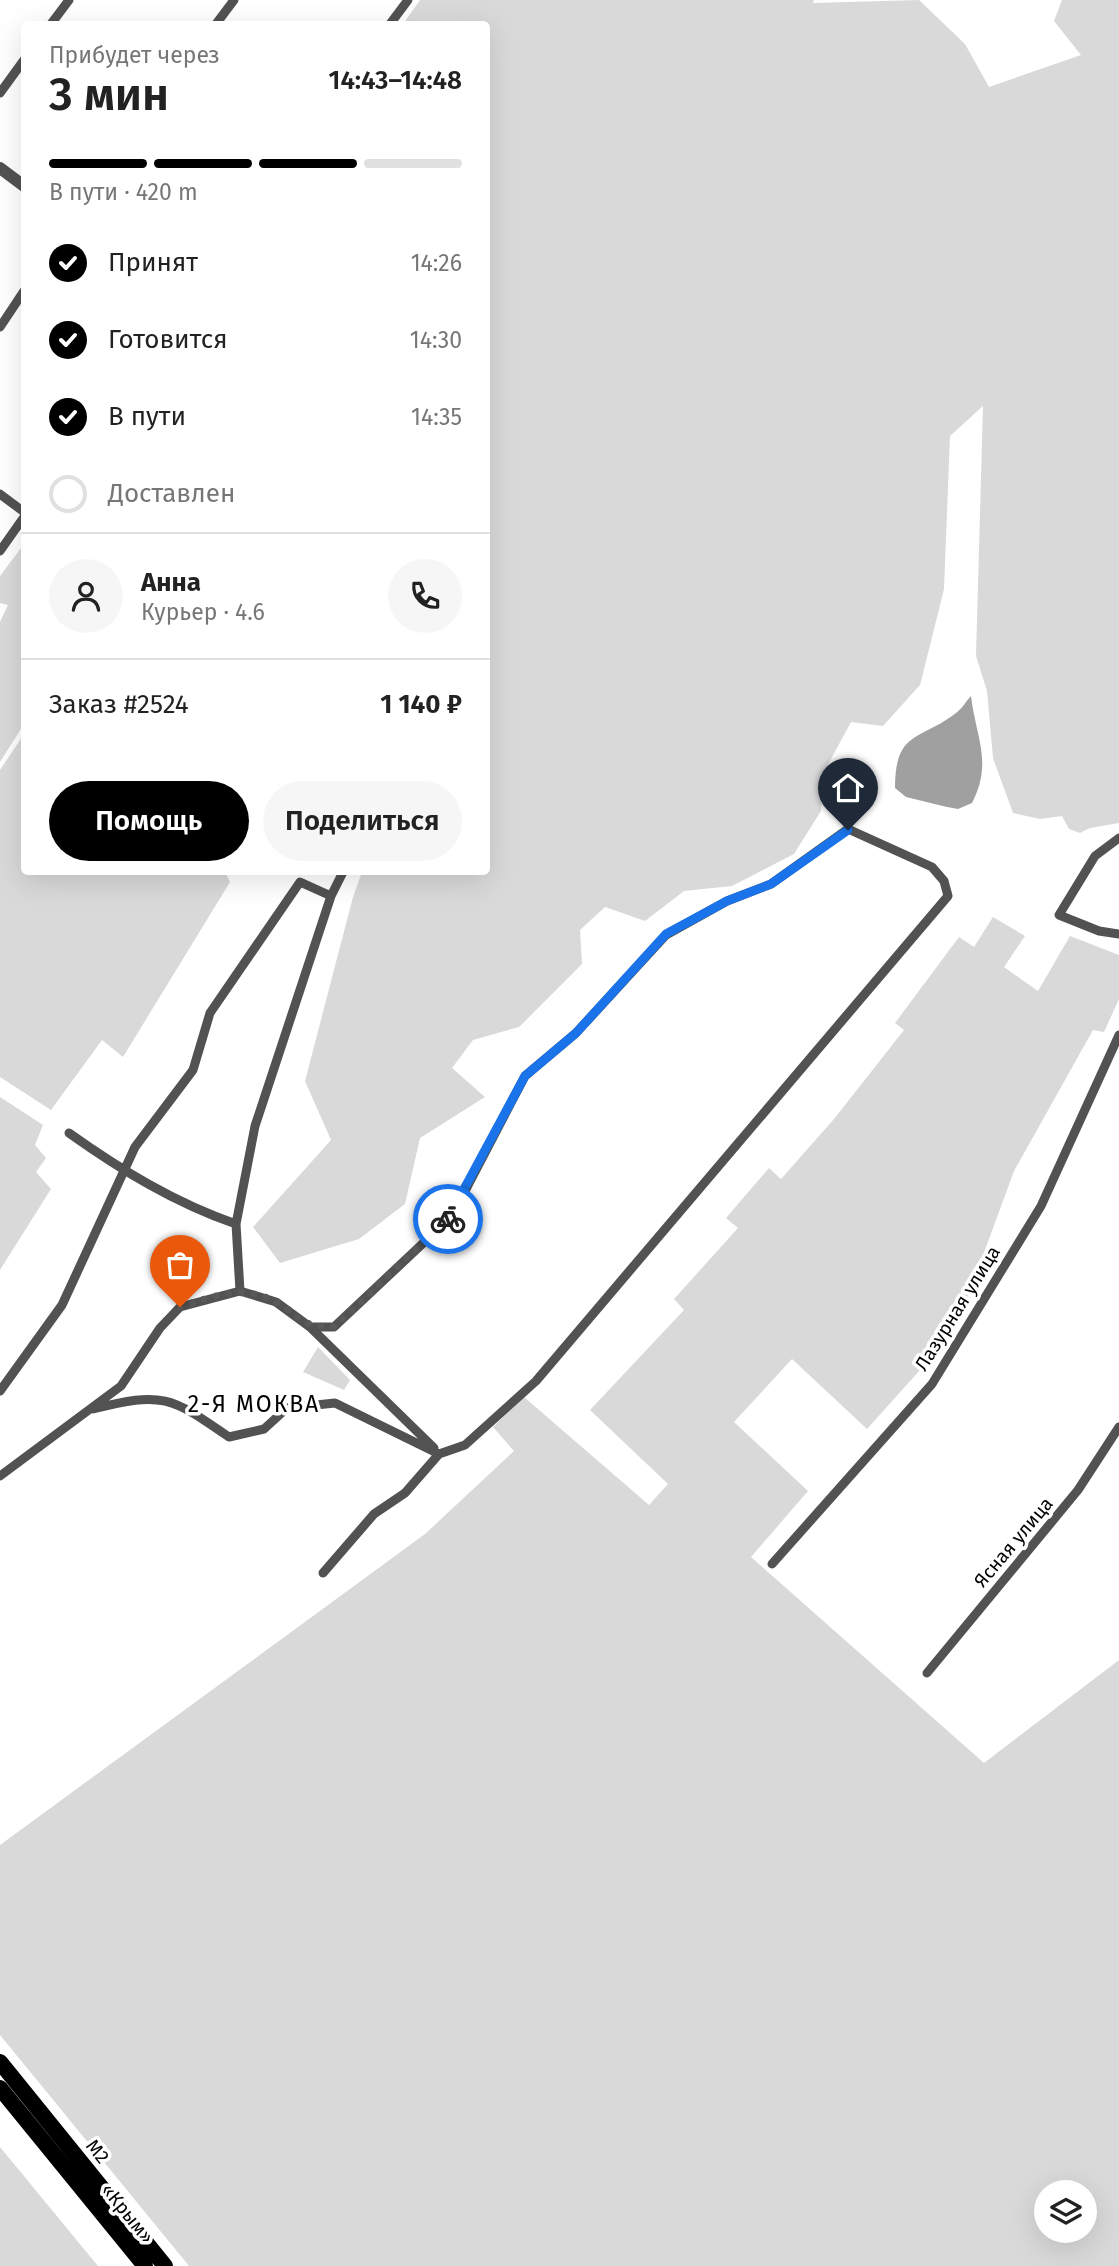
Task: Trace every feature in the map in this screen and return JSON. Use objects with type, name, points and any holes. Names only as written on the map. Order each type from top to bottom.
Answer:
[{"type":"highway","name":"М2","points":[[0,2062],[165,2266]]},
{"type":"highway","name":"«Крым»","points":[[0,2088],[145,2266]]},
{"type":"street","points":[[53,21],[69,0]]},
{"type":"street","points":[[218,21],[234,0]]},
{"type":"street","points":[[392,21],[408,0]]},
{"type":"street","points":[[0,93],[21,64]]},
{"type":"street","points":[[0,168],[21,184]]},
{"type":"street","points":[[0,327],[21,296]]},
{"type":"street","points":[[0,494],[21,510]]},
{"type":"street","points":[[0,551],[21,521]]},
{"type":"street","points":[[310,1327],[334,1327],[452,1216],[525,1076],[576,1033],[666,934],[727,901],[771,884],[848,830],[932,867],[944,881],[948,896],[536,1381],[465,1445],[439,1454],[405,1493],[374,1514],[323,1573]]},
{"type":"street","points":[[1119,838],[1095,856],[1059,915],[1099,931],[1119,934]]},
{"type":"street","points":[[240,1291],[236,1224],[256,1126],[331,896],[342,875]]},
{"type":"street","points":[[0,1391],[62,1306],[135,1147],[193,1070],[210,1013],[300,882],[331,896]]},
{"type":"street","name":"Лазурная улица","points":[[772,1564],[932,1384],[1041,1206],[1119,1035]]},
{"type":"street","points":[[69,1133],[123,1172],[209,1215],[236,1224]]},
{"type":"street","points":[[0,1476],[121,1386],[160,1328],[180,1307],[240,1291],[276,1302],[310,1327],[439,1454]]},
{"type":"street","points":[[93,1409],[134,1398],[171,1401],[229,1437],[264,1429],[287,1408],[335,1403],[439,1454]]},
{"type":"street","name":"Ясная улица","points":[[927,1673],[1078,1490],[1119,1427]]},
{"type":"shaded area","points":[[420,0],[814,0],[813,3],[919,0],[965,44],[989,87],[1081,55],[1054,21],[1062,0],[1119,0],[1119,823],[1090,828],[1080,833],[1069,829],[1062,816],[1040,819],[1013,813],[993,758],[987,691],[976,656],[983,406],[950,436],[944,589],[920,685],[883,726],[851,722],[824,772],[821,811],[794,854],[732,886],[684,891],[645,921],[605,907],[580,930],[582,964],[519,1027],[473,1040],[452,1068],[485,1097],[420,1138],[405,1204],[359,1239],[280,1263],[253,1227],[331,1140],[305,1081],[361,875],[490,875],[490,21],[405,21]]},
{"type":"shaded area","points":[[21,548],[21,729],[0,762],[0,622],[8,605],[0,603],[0,576]]},
{"type":"shaded area","points":[[971,696],[982,762],[978,788],[972,803],[958,809],[906,797],[895,788],[899,756],[905,746],[956,713]]},
{"type":"shaded area","points":[[21,738],[21,875],[226,875],[230,882],[123,1057],[102,1040],[51,1110],[0,1077],[0,770]]},
{"type":"shaded area","points":[[993,917],[1025,936],[1004,967],[1038,991],[1070,936],[1119,955],[1119,999],[1104,1032],[1093,1030],[1014,1171],[964,1307],[929,1360],[867,1429],[792,1359],[734,1422],[808,1491],[751,1557],[984,1763],[1119,1660],[1119,2266],[189,2266],[0,2035],[0,1845],[425,1534],[514,1451],[493,1427],[524,1397],[649,1505],[668,1484],[590,1410],[684,1310],[674,1299],[738,1228],[726,1218],[769,1168],[781,1179],[834,1119],[904,1030],[895,1023],[959,937],[974,947]]},
{"type":"shaded area","points":[[0,1097],[43,1125],[35,1145],[46,1158],[36,1172],[51,1189],[0,1270]]},
{"type":"shaded area","points":[[318,1347],[350,1380],[344,1390],[303,1372]]},
{"type":"shaded area","points":[[0,2147],[98,2266],[0,2266]]},
{"type":"way so far","points":[[180,1307],[240,1291],[276,1302],[310,1327],[334,1327],[391,1270],[448,1219]]},
{"type":"district","name":"2-Я МОКВА","points":[[254,1404]]},
{"type":"route","points":[[448,1219],[525,1076],[576,1033],[666,934],[727,901],[771,884],[848,830]]}]
